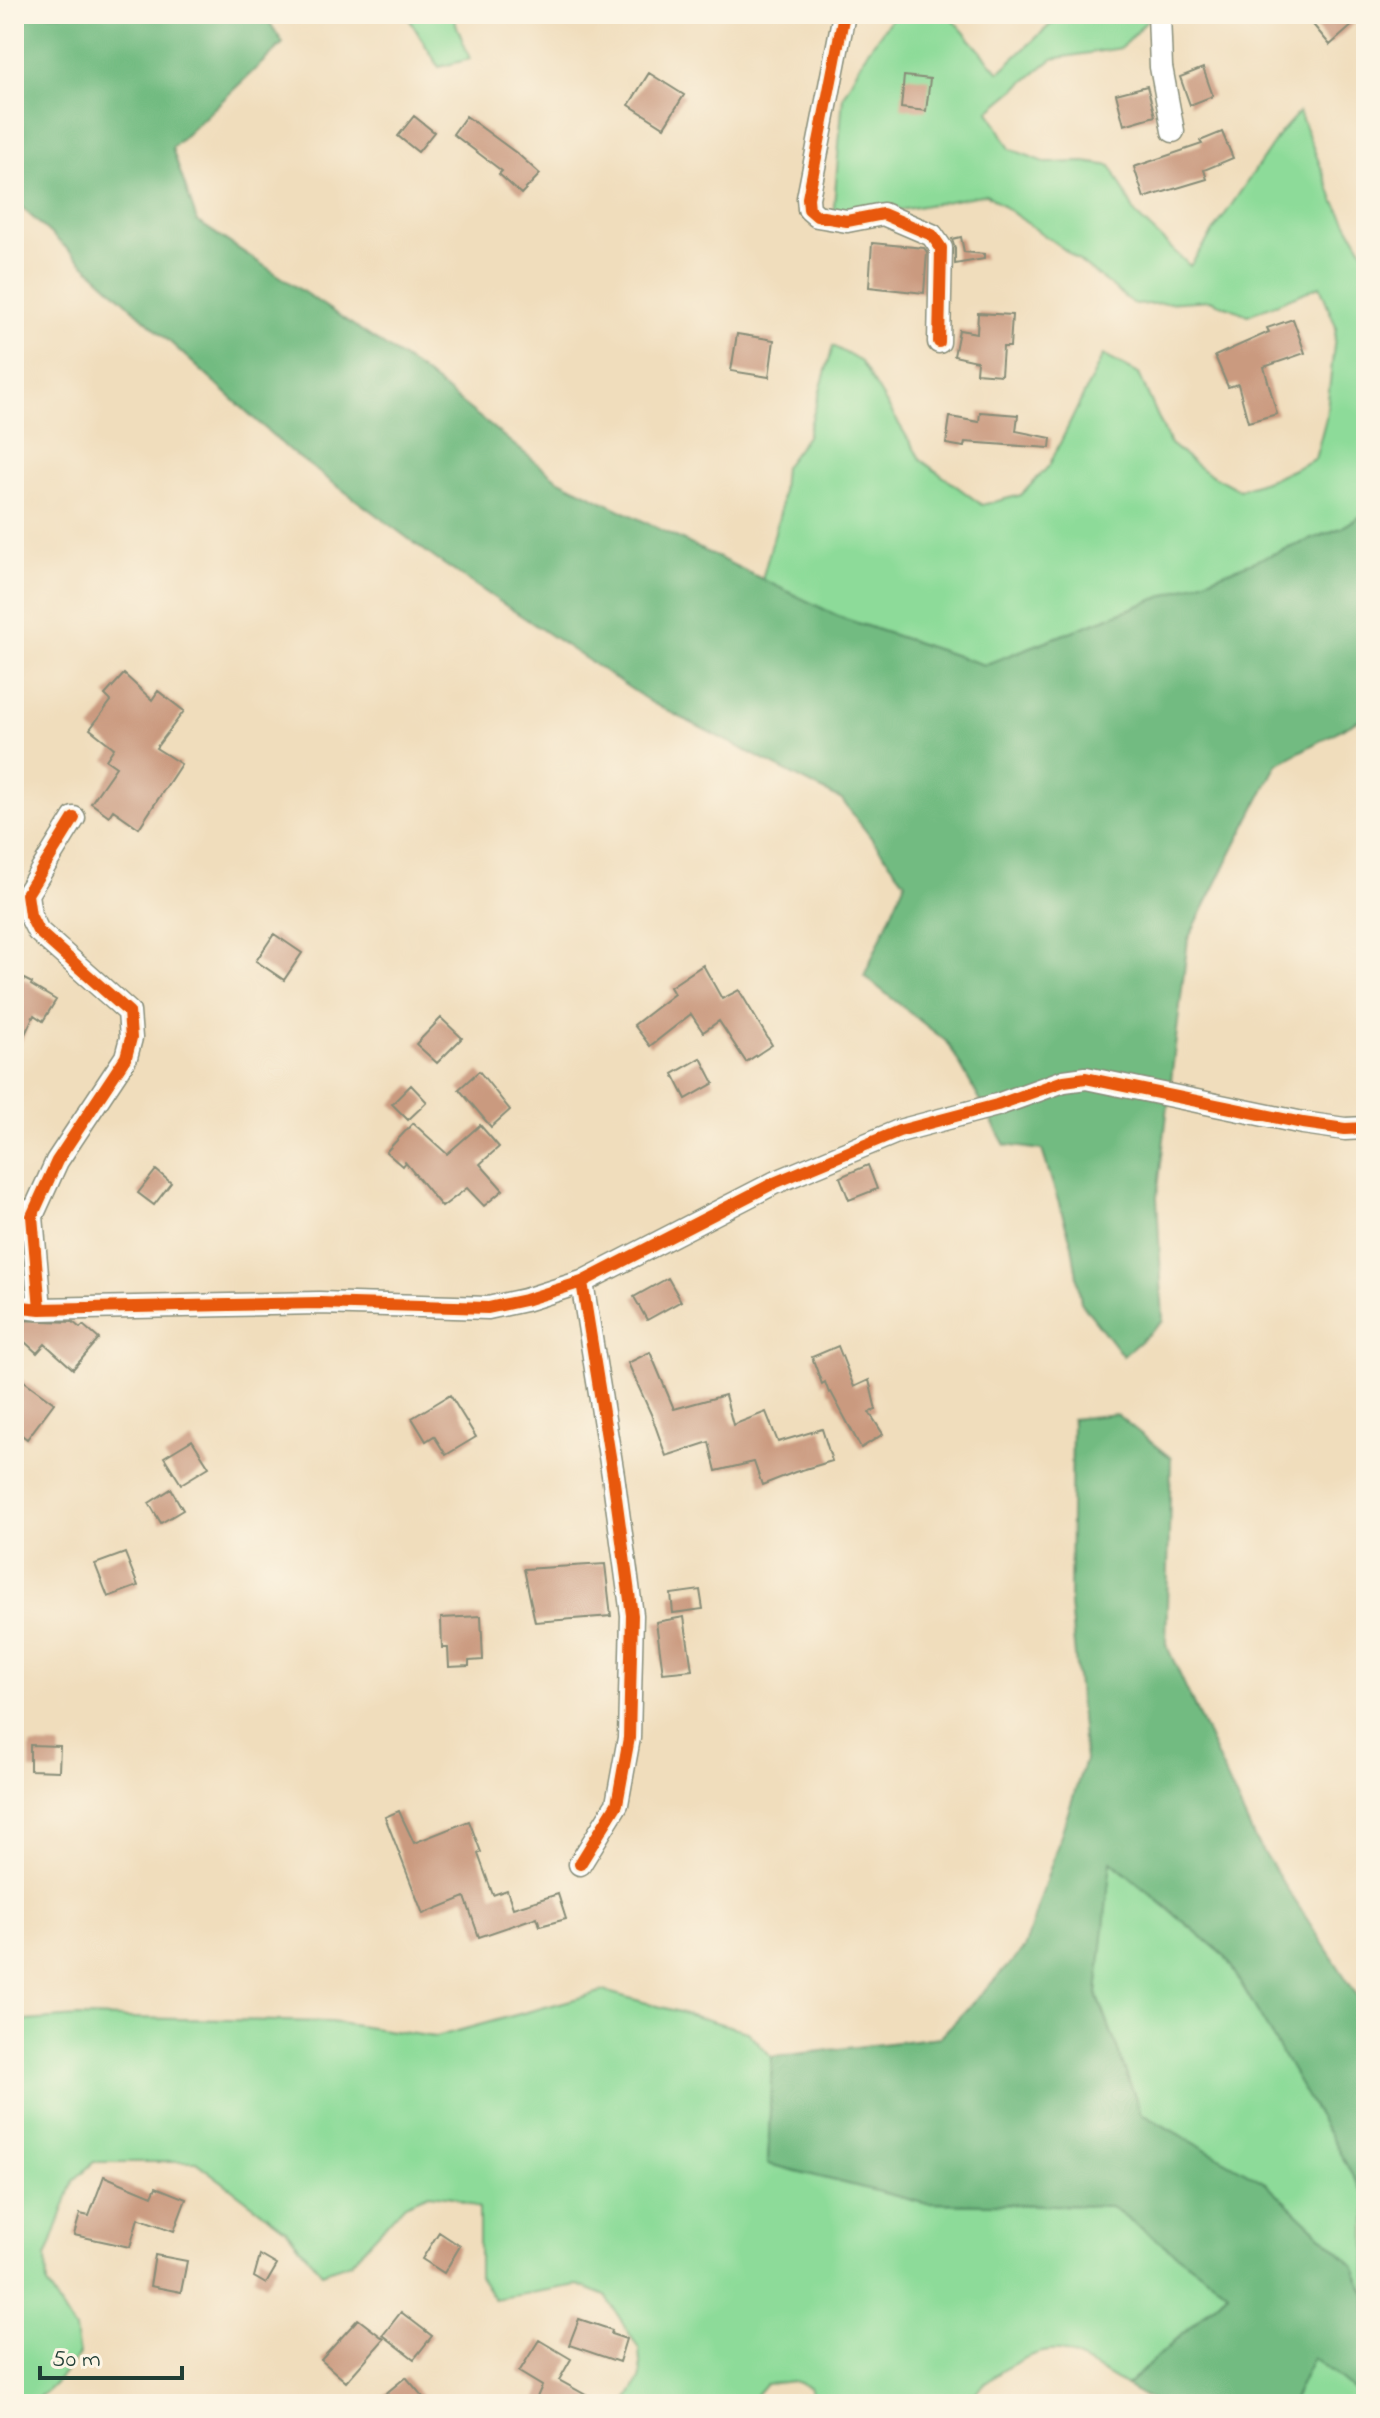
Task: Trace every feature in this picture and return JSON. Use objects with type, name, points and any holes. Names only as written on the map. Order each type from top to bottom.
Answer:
[{"type":"street","points":[[844,14],[808,198],[809,209],[817,216],[847,221],[883,214],[932,235],[941,248],[939,342]]},
{"type":"street","points":[[1159,14],[1161,67],[1173,131]]},
{"type":"street","points":[[40,1309],[23,1211],[126,1057],[131,1038],[129,1012],[38,931],[30,915],[27,894],[74,818]]},
{"type":"street","points":[[14,1306],[40,1309],[319,1303],[488,1308],[582,1282],[774,1183],[899,1131],[997,1105],[1064,1081],[1086,1078],[1303,1123],[1345,1129],[1366,1128]]},
{"type":"street","points":[[580,1864],[617,1804],[629,1738],[632,1615],[582,1282]]},
{"type":"green space","points":[[14,14],[264,14],[283,43],[172,148],[197,221],[419,369],[557,479],[842,618],[984,665],[1341,528],[1366,513],[1366,716],[1277,764],[1188,939],[1157,1197],[1163,1321],[1123,1356],[1081,1302],[1072,1245],[1042,1150],[1005,1145],[948,1043],[864,976],[905,882],[842,800],[652,703],[436,559],[290,451],[19,205],[14,199]]},
{"type":"green space","points":[[406,14],[452,14],[470,59],[439,67]]},
{"type":"green space","points":[[900,14],[948,14],[999,72],[1062,14],[1153,14],[1121,48],[1052,59],[989,111],[1010,149],[1047,163],[1084,162],[1111,166],[1136,215],[1190,266],[1281,132],[1299,112],[1335,202],[1366,256],[1366,513],[1341,528],[984,665],[842,618],[762,580],[780,513],[784,467],[807,436],[833,346],[861,362],[921,460],[982,505],[1021,495],[1049,466],[1103,355],[1139,374],[1170,444],[1204,471],[1239,490],[1315,459],[1326,418],[1336,327],[1320,286],[1248,315],[1210,300],[1135,305],[986,194],[847,220],[832,230],[843,96],[866,53],[892,18]]},
{"type":"green space","points":[[1116,1414],[1171,1458],[1166,1644],[1255,1840],[1366,2009],[1366,2198],[1225,1956],[1111,1861],[1097,1994],[1141,2113],[1267,2184],[1353,2265],[1366,2295],[1366,2403],[1313,2357],[1291,2404],[1158,2404],[1126,2386],[1228,2292],[1111,2206],[924,2203],[768,2164],[772,2057],[940,2037],[1024,1949],[1085,1760],[1070,1605],[1072,1419]]},
{"type":"green space","points":[[1110,1861],[1225,1956],[1360,2184],[1366,2198],[1366,2295],[1353,2265],[1267,2184],[1141,2113],[1097,1994]]},
{"type":"green space","points":[[604,1991],[747,2031],[772,2057],[768,2164],[924,2203],[1111,2206],[1228,2292],[1126,2386],[1066,2353],[1048,2351],[1008,2367],[983,2385],[965,2404],[816,2404],[809,2387],[794,2381],[766,2384],[749,2404],[625,2404],[641,2377],[639,2349],[606,2296],[578,2285],[494,2299],[479,2276],[479,2208],[454,2197],[429,2194],[405,2204],[350,2263],[322,2273],[285,2229],[196,2162],[94,2162],[74,2180],[46,2258],[47,2285],[75,2330],[79,2355],[43,2394],[25,2403],[14,2404],[14,2022],[77,2017],[330,2022],[435,2037]]},
{"type":"green space","points":[[1313,2356],[1365,2399],[1366,2404],[1291,2404]]},
{"type":"building","points":[[1318,14],[1346,14],[1354,24],[1330,45],[1310,21]]},
{"type":"building","points":[[1203,68],[1213,96],[1190,105],[1180,77]]},
{"type":"building","points":[[649,73],[684,95],[664,127],[629,105]]},
{"type":"building","points":[[904,76],[930,79],[926,111],[901,108]]},
{"type":"building","points":[[1147,86],[1155,116],[1124,125],[1116,94]]},
{"type":"building","points":[[414,116],[434,132],[418,152],[398,136]]},
{"type":"building","points":[[466,116],[540,174],[521,194],[499,174],[502,171],[453,134]]},
{"type":"building","points":[[1222,132],[1233,158],[1204,170],[1207,179],[1144,198],[1134,167],[1202,144],[1200,141]]},
{"type":"building","points":[[961,237],[964,252],[984,254],[984,259],[955,264],[952,239]]},
{"type":"building","points":[[872,243],[924,248],[927,252],[924,293],[869,287]]},
{"type":"building","points":[[978,313],[1012,315],[1010,347],[1003,347],[1001,375],[976,373],[977,361],[954,356],[959,330],[977,333]]},
{"type":"building","points":[[1293,319],[1305,353],[1264,367],[1277,414],[1248,422],[1238,384],[1228,387],[1215,356],[1269,332],[1267,328]]},
{"type":"building","points":[[737,334],[774,340],[769,377],[731,371]]},
{"type":"building","points":[[980,412],[1018,415],[1016,431],[1051,438],[1050,448],[965,442],[964,447],[946,444],[950,417],[979,422]]},
{"type":"building","points":[[124,674],[152,700],[158,691],[184,711],[156,748],[181,764],[139,828],[113,810],[109,816],[91,803],[116,767],[106,760],[114,748],[90,729],[111,701],[105,695]]},
{"type":"building","points":[[274,934],[302,953],[284,980],[256,961]]},
{"type":"building","points":[[703,965],[722,999],[739,990],[772,1045],[746,1062],[719,1021],[703,1032],[691,1014],[650,1046],[634,1025],[674,994],[670,987]]},
{"type":"building","points":[[14,974],[56,1000],[43,1021],[34,1015],[14,1057]]},
{"type":"building","points":[[441,1018],[462,1038],[437,1063],[416,1044]]},
{"type":"building","points":[[701,1058],[714,1083],[686,1099],[673,1074]]},
{"type":"building","points":[[479,1071],[510,1110],[491,1127],[459,1089]]},
{"type":"building","points":[[411,1085],[427,1102],[408,1120],[392,1104]]},
{"type":"building","points":[[413,1123],[447,1154],[480,1125],[499,1147],[480,1164],[503,1190],[484,1206],[467,1188],[442,1207],[405,1162],[402,1166],[386,1152]]},
{"type":"building","points":[[868,1165],[877,1189],[849,1200],[840,1177]]},
{"type":"building","points":[[156,1170],[171,1183],[154,1205],[138,1193]]},
{"type":"building","points":[[668,1278],[681,1301],[647,1320],[634,1297]]},
{"type":"building","points":[[15,1320],[73,1322],[80,1328],[83,1325],[99,1339],[73,1369],[45,1344],[37,1353],[14,1332]]},
{"type":"building","points":[[838,1346],[854,1387],[869,1380],[876,1410],[869,1412],[883,1434],[861,1448],[825,1382],[822,1384],[812,1357]]},
{"type":"building","points":[[650,1352],[674,1409],[725,1395],[733,1425],[766,1412],[778,1442],[822,1429],[832,1461],[762,1485],[754,1462],[716,1471],[709,1442],[666,1456],[628,1363]]},
{"type":"building","points":[[20,1378],[54,1403],[27,1439],[14,1429],[14,1386]]},
{"type":"building","points":[[450,1395],[476,1437],[446,1455],[434,1436],[426,1441],[412,1418]]},
{"type":"building","points":[[192,1440],[209,1467],[181,1484],[164,1457]]},
{"type":"building","points":[[171,1489],[183,1510],[161,1523],[149,1503]]},
{"type":"building","points":[[125,1553],[138,1586],[108,1597],[95,1564]]},
{"type":"building","points":[[605,1564],[611,1616],[535,1622],[524,1569]]},
{"type":"building","points":[[700,1590],[703,1609],[673,1613],[671,1594]]},
{"type":"building","points":[[481,1616],[483,1660],[469,1661],[469,1666],[449,1667],[448,1648],[442,1648],[441,1618]]},
{"type":"building","points":[[684,1617],[692,1670],[663,1673],[656,1622]]},
{"type":"building","points":[[30,1745],[60,1746],[59,1771],[30,1770]]},
{"type":"building","points":[[399,1811],[414,1843],[469,1821],[493,1895],[507,1890],[513,1908],[558,1894],[566,1919],[540,1926],[537,1917],[479,1937],[465,1897],[423,1914],[385,1817]]},
{"type":"building","points":[[104,2176],[152,2196],[156,2187],[186,2199],[174,2231],[138,2218],[130,2247],[74,2235],[80,2214],[89,2216]]},
{"type":"building","points":[[439,2232],[460,2246],[444,2273],[422,2259]]},
{"type":"building","points":[[155,2255],[187,2261],[181,2292],[150,2286]]},
{"type":"building","points":[[260,2255],[277,2265],[266,2284],[254,2277]]},
{"type":"building","points":[[401,2312],[432,2336],[414,2359],[383,2335]]},
{"type":"building","points":[[358,2319],[384,2339],[346,2382],[321,2360]]},
{"type":"building","points":[[579,2319],[612,2330],[611,2334],[626,2339],[619,2362],[569,2345]]},
{"type":"building","points":[[539,2340],[571,2359],[559,2380],[602,2404],[534,2404],[542,2386],[519,2372]]},
{"type":"building","points":[[406,2377],[429,2404],[373,2404]]},
{"type":"cycle path","points":[[844,14],[808,198],[809,209],[817,216],[847,221],[883,214],[932,235],[941,248],[939,342]]},
{"type":"cycle path","points":[[40,1309],[32,1216],[57,1161],[126,1057],[131,1038],[129,1012],[38,931],[30,915],[27,894],[74,818]]},
{"type":"cycle path","points":[[14,1306],[40,1309],[319,1303],[488,1308],[582,1282],[774,1183],[899,1131],[997,1105],[1064,1081],[1086,1078],[1303,1123],[1345,1129],[1366,1128]]},
{"type":"cycle path","points":[[580,1864],[617,1804],[629,1738],[632,1615],[582,1282]]}]
